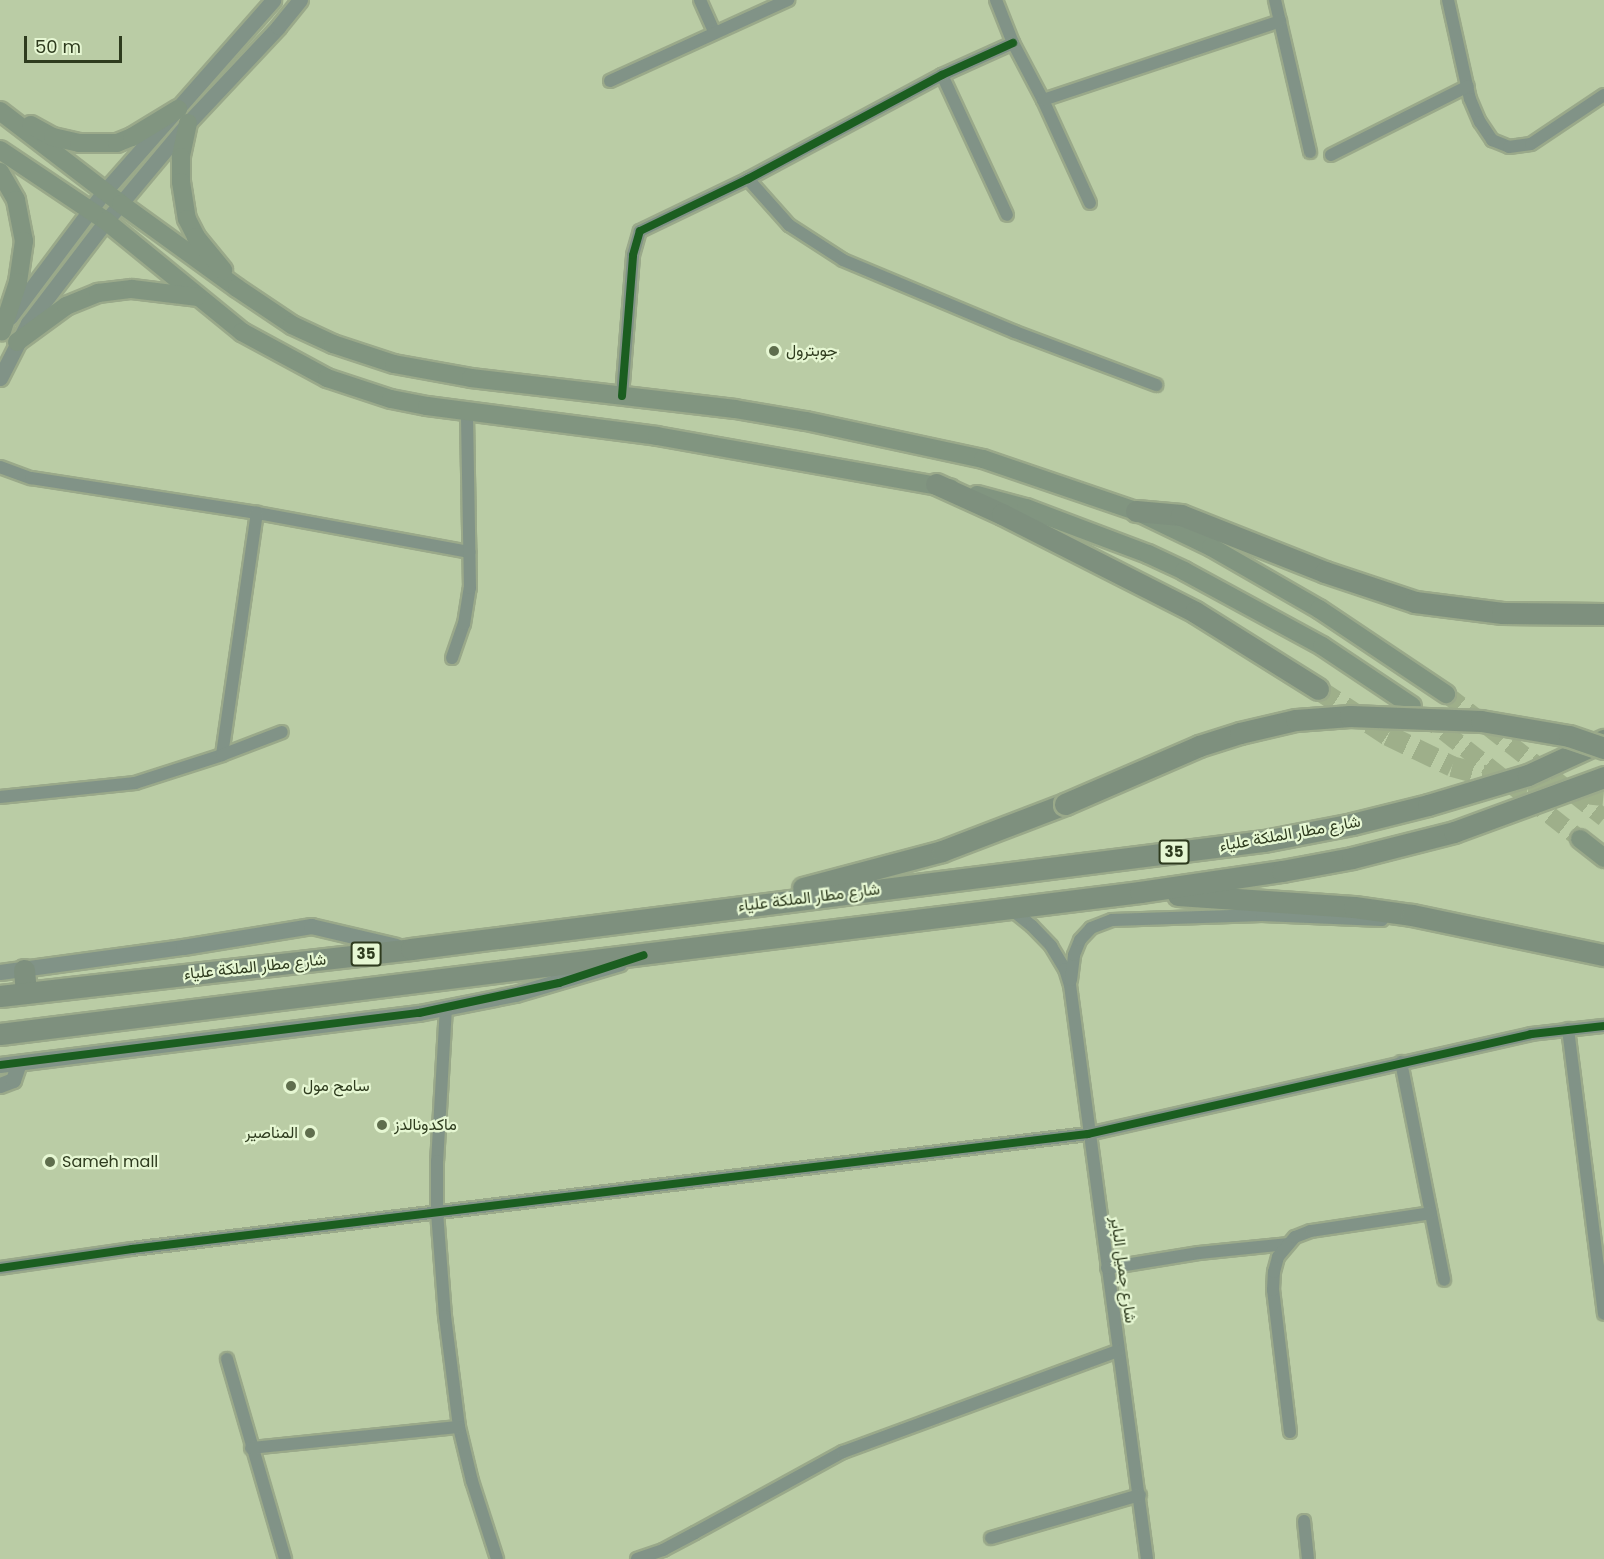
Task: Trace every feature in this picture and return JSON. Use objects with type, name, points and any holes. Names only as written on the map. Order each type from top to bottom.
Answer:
[{"type":"highway","points":[[936,484],[1002,514],[1195,612],[1318,689]]},
{"type":"highway","points":[[1136,511],[1181,515],[1325,572],[1415,602],[1502,613],[1604,614]]},
{"type":"highway","points":[[731,908],[942,851],[1004,829],[1199,746],[1240,733],[1296,720],[1350,716],[1481,721],[1569,736],[1604,748]]},
{"type":"highway","name":"شارع مطار الملكة علياء","points":[[0,996],[411,949],[1312,833],[1386,816],[1528,775],[1604,740]]},
{"type":"highway","name":"شارع مطار الملكة علياء","points":[[0,1034],[1011,909],[1282,871],[1416,842],[1490,820],[1604,777]]},
{"type":"highway","points":[[1140,892],[1343,906],[1412,915],[1604,955]]},
{"type":"highway","points":[[24,970],[26,993]]},
{"type":"main road","points":[[0,110],[53,137],[99,144],[117,143],[183,116],[182,182],[187,219],[196,237],[237,288]]},
{"type":"main road","points":[[0,110],[104,192],[237,288],[292,325],[362,355],[471,378],[735,409],[796,419],[983,459],[1136,511],[1211,547],[1318,609],[1446,694]]},
{"type":"main road","points":[[0,150],[106,221],[242,332],[327,378],[391,399],[657,436],[936,484],[1026,508],[1175,566],[1322,646],[1412,706]]},
{"type":"main road","points":[[0,172],[16,200],[24,241],[6,336]]},
{"type":"main road","points":[[6,336],[98,293],[132,289],[197,297]]},
{"type":"main road","points":[[1580,839],[1604,858]]},
{"type":"street","points":[[6,336],[42,303],[121,204],[183,116],[273,0]]},
{"type":"street","points":[[0,378],[6,336],[28,291],[104,192],[278,27],[300,0]]},
{"type":"street","points":[[700,0],[715,33]]},
{"type":"street","points":[[610,81],[788,0]]},
{"type":"street","points":[[996,0],[1013,43],[1043,100],[1090,203]]},
{"type":"street","points":[[1275,0],[1310,152]]},
{"type":"street","points":[[1448,0],[1474,111],[1492,140],[1509,147],[1541,140],[1604,95]]},
{"type":"street","points":[[1043,100],[1280,21]]},
{"type":"street","points":[[622,396],[633,255],[640,231],[748,179],[942,75],[1013,43]]},
{"type":"street","points":[[942,75],[1007,215]]},
{"type":"street","points":[[1331,155],[1468,86]]},
{"type":"street","points":[[748,179],[789,225],[843,260],[1015,332],[1156,385]]},
{"type":"street","points":[[452,658],[468,606],[467,411]]},
{"type":"street","points":[[0,467],[31,478],[257,513],[469,552]]},
{"type":"street","points":[[222,755],[257,513]]},
{"type":"street","points":[[0,797],[135,783],[222,755],[282,732]]},
{"type":"street","name":"شارع جميل الباير","points":[[1011,909],[1046,941],[1061,963],[1070,985]]},
{"type":"street","name":"شارع جميل الباير","points":[[1147,1559],[1140,1495],[1088,1134],[1070,985],[1074,956],[1080,940],[1091,928],[1105,921],[1215,915],[1387,921],[1412,915]]},
{"type":"street","points":[[0,972],[316,926],[347,936],[411,949]]},
{"type":"street","points":[[0,1065],[446,1007],[558,983],[644,955]]},
{"type":"street","points":[[446,1007],[438,1110],[437,1212],[445,1316],[459,1427],[472,1481],[497,1559]]},
{"type":"street","points":[[0,1268],[437,1212],[1088,1134],[1401,1062],[1568,1029],[1604,1026]]},
{"type":"street","points":[[1568,1029],[1604,1314]]},
{"type":"street","points":[[1401,1062],[1444,1280]]},
{"type":"street","points":[[0,1085],[13,1080],[20,1063]]},
{"type":"street","points":[[1107,1268],[1199,1253],[1287,1244],[1311,1231],[1431,1213]]},
{"type":"street","points":[[1287,1244],[1275,1265],[1273,1281],[1290,1432]]},
{"type":"street","points":[[637,1559],[695,1533],[843,1452],[1118,1351]]},
{"type":"street","points":[[226,1359],[285,1559]]},
{"type":"street","points":[[251,1448],[459,1427]]},
{"type":"street","points":[[991,1538],[1140,1495]]},
{"type":"street","points":[[1304,1521],[1308,1559]]},
{"type":"tunnel","points":[[1318,689],[1388,735],[1452,766],[1528,787],[1604,795]]},
{"type":"tunnel","points":[[1446,694],[1604,818]]},
{"type":"tunnel","points":[[1423,715],[1580,839]]},
{"type":"cycle path","points":[[622,396],[633,255],[640,231],[748,179],[942,75],[1013,43]]},
{"type":"cycle path","points":[[0,1065],[419,1013],[559,983],[644,955]]},
{"type":"cycle path","points":[[0,1268],[132,1249],[1088,1134],[1531,1034],[1604,1026]]},
{"type":"place","name":"جوبترول","points":[[774,351]]},
{"type":"place","name":"سامح مول","points":[[291,1086]]},
{"type":"place","name":"ماكدونالدز","points":[[382,1125]]},
{"type":"place","name":"المناصير","points":[[310,1133]]},
{"type":"place","name":"Sameh mall","points":[[50,1162]]}]
